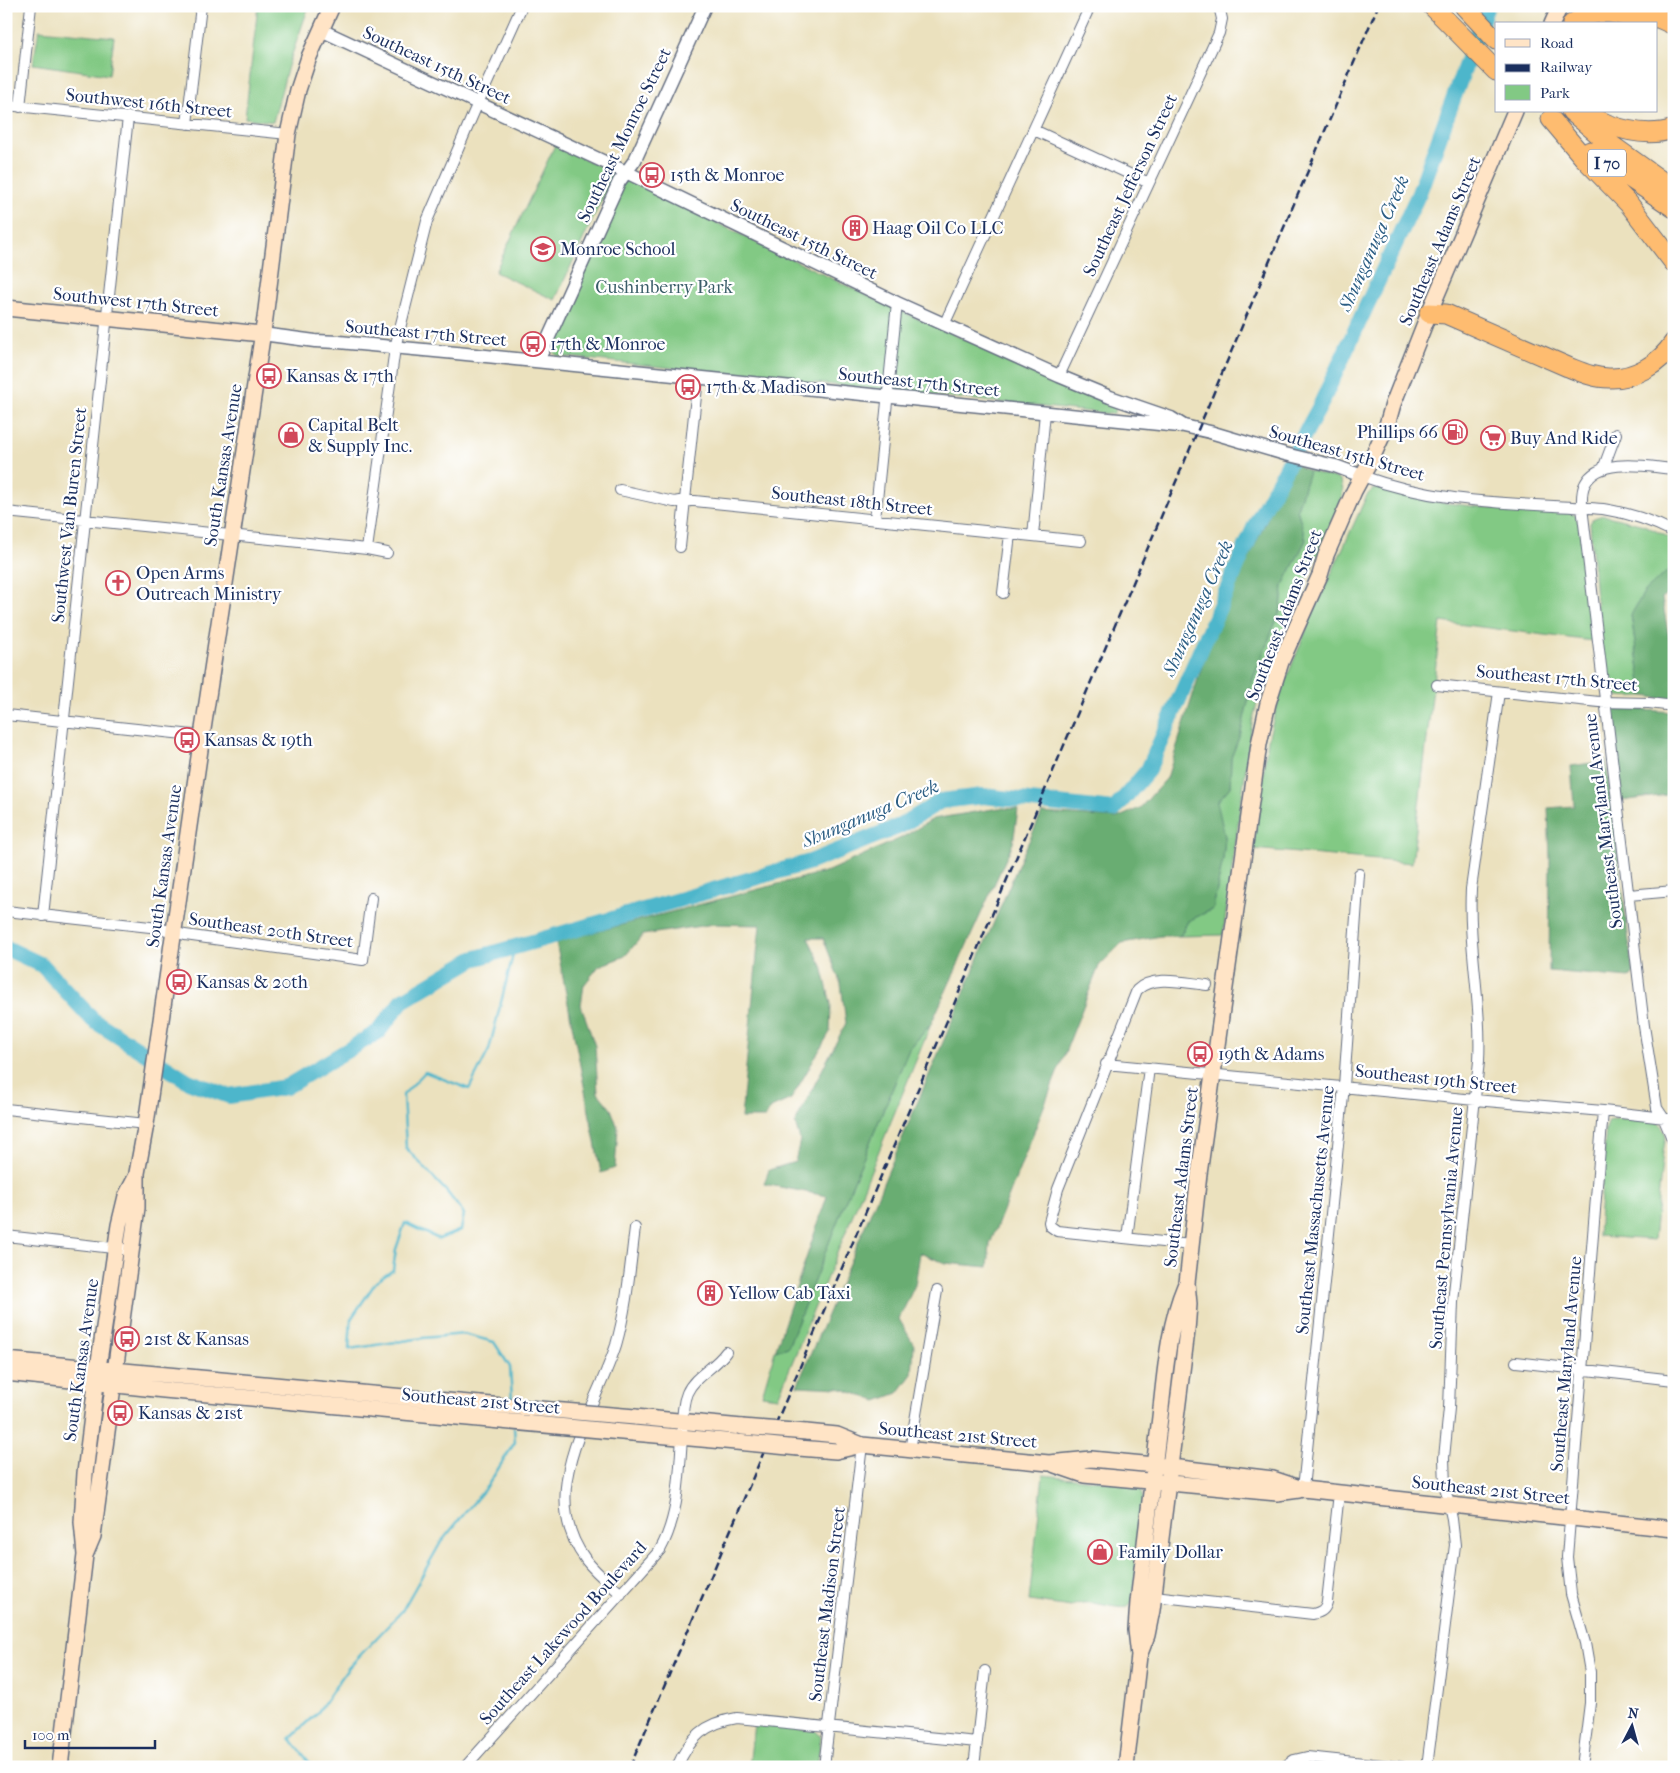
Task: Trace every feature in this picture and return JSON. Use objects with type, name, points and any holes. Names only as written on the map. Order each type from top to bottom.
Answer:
[{"type":"highway","points":[[1432,6],[1495,70]]},
{"type":"highway","points":[[1464,6],[1495,39]]},
{"type":"highway","points":[[1606,6],[1674,25]]},
{"type":"highway","points":[[1575,22],[1596,12],[1629,11],[1643,22]]},
{"type":"highway","points":[[1658,29],[1674,36]]},
{"type":"highway","name":"I 70","points":[[1572,112],[1610,144],[1674,190]]},
{"type":"highway","points":[[1584,112],[1607,124],[1634,132],[1656,133],[1674,129]]},
{"type":"highway","points":[[1546,115],[1583,157],[1630,204],[1674,263]]},
{"type":"highway","name":"I 70","points":[[1546,115],[1594,154],[1674,208]]},
{"type":"highway","points":[[1429,313],[1446,314],[1568,367],[1608,378],[1622,378],[1651,366],[1662,358],[1674,342]]},
{"type":"highway","points":[[1429,313],[1443,323],[1582,382],[1595,385],[1615,386],[1633,382],[1674,363]]},
{"type":"main road","name":"South Kansas Avenue","points":[[85,1555],[93,1536],[137,1208],[137,1173],[149,1104],[262,334],[288,134],[298,90],[332,6]]},
{"type":"main road","points":[[1553,22],[1560,6]]},
{"type":"main road","name":"Southeast Adams Street","points":[[1139,1656],[1148,1635],[1154,1596],[1188,1331],[1189,1304],[1187,1283],[1212,1074],[1263,720],[1287,648],[1320,575],[1326,555],[1350,500],[1374,456],[1429,313],[1515,112]]},
{"type":"main road","name":"Southwest 17th Street","points":[[6,308],[262,334]]},
{"type":"main road","name":"South Kansas Avenue","points":[[60,1767],[85,1555],[82,1522],[85,1473],[96,1383],[115,1248],[126,1196],[137,1173]]},
{"type":"main road","name":"Southeast Adams Street","points":[[1126,1767],[1139,1656],[1136,1630],[1138,1602],[1154,1465],[1170,1342],[1179,1299],[1187,1283]]},
{"type":"main road","name":"Southeast 21st Street","points":[[6,1360],[635,1417],[736,1442],[836,1451],[862,1445]]},
{"type":"main road","name":"Southeast 21st Street","points":[[6,1373],[112,1385],[633,1433],[742,1427],[806,1432],[837,1435],[862,1445],[1050,1463],[1091,1459],[1154,1465],[1273,1479],[1303,1489],[1674,1529]]},
{"type":"main road","name":"Southeast 21st Street","points":[[1050,1463],[1084,1474],[1168,1483],[1277,1493],[1303,1489]]},
{"type":"street","points":[[20,107],[31,6]]},
{"type":"street","points":[[187,124],[201,6]]},
{"type":"street","points":[[366,549],[395,348],[427,222],[478,102],[522,6]]},
{"type":"street","name":"Southeast Monroe Street","points":[[538,361],[619,182],[635,160],[705,6]]},
{"type":"street","points":[[944,325],[1090,6]]},
{"type":"street","name":"Southeast Jefferson Street","points":[[1059,376],[1219,33],[1222,19],[1219,6]]},
{"type":"street","name":"Southeast 15th Street","points":[[321,30],[626,172],[897,304],[1059,376],[1110,397],[1171,418],[1184,426],[1334,466],[1408,491],[1486,502],[1603,509],[1639,517],[1674,532]]},
{"type":"street","name":"Southwest 16th Street","points":[[6,105],[288,134]]},
{"type":"street","name":"Southwest Van Buren Street","points":[[43,916],[128,118]]},
{"type":"street","points":[[1034,130],[1149,184]]},
{"type":"street","points":[[875,520],[897,304]]},
{"type":"street","name":"Southeast 17th Street","points":[[262,334],[315,342],[339,342],[538,361],[1184,426]]},
{"type":"street","points":[[680,547],[698,377]]},
{"type":"street","points":[[1110,397],[1119,403],[1124,421]]},
{"type":"street","points":[[1033,536],[1045,413]]},
{"type":"street","points":[[1603,469],[1616,434]]},
{"type":"street","points":[[1603,469],[1626,465],[1674,469]]},
{"type":"street","name":"Southeast Maryland Avenue","points":[[1603,469],[1588,479],[1582,491],[1582,508],[1644,1026],[1657,1108],[1674,1143]]},
{"type":"street","name":"Southeast 18th Street","points":[[620,490],[674,502],[686,500],[1081,541]]},
{"type":"street","points":[[6,512],[366,549],[387,553]]},
{"type":"street","points":[[1003,593],[1010,534]]},
{"type":"street","name":"Southeast 17th Street","points":[[1437,685],[1605,702],[1650,703],[1674,706]]},
{"type":"street","name":"Southeast Pennsylvania Avenue","points":[[1427,1767],[1455,1545],[1445,1487],[1444,1458],[1449,1408],[1453,1312],[1480,1049],[1471,922],[1471,889],[1499,692]]},
{"type":"street","points":[[6,715],[202,736]]},
{"type":"street","name":"Southeast Massachusetts Avenue","points":[[1303,1489],[1344,1086],[1359,874]]},
{"type":"street","points":[[1629,895],[1674,891]]},
{"type":"street","name":"Southeast 20th Street","points":[[6,911],[159,928],[185,935],[363,960],[371,898]]},
{"type":"street","points":[[1191,1245],[1057,1231],[1050,1226],[1049,1218],[1058,1189],[1133,996],[1141,986],[1148,982],[1159,980],[1207,985]]},
{"type":"street","name":"Southeast 19th Street","points":[[1106,1064],[1674,1119]]},
{"type":"street","points":[[1127,1238],[1149,1068]]},
{"type":"street","points":[[6,1109],[146,1124]]},
{"type":"street","name":"Southeast Maryland Avenue","points":[[1582,1767],[1590,1703],[1590,1672],[1585,1643],[1573,1606],[1568,1576],[1569,1517],[1603,1111]]},
{"type":"street","points":[[622,1594],[595,1570],[579,1549],[567,1517],[565,1485],[570,1460],[611,1359],[620,1331],[635,1228]]},
{"type":"street","points":[[6,1236],[131,1250]]},
{"type":"street","points":[[910,1450],[937,1292]]},
{"type":"street","name":"Southeast Lakewood Boulevard","points":[[465,1767],[651,1562],[667,1537],[675,1509],[687,1394],[696,1379],[720,1361],[726,1352]]},
{"type":"street","points":[[1516,1362],[1674,1380]]},
{"type":"street","name":"Southeast Madison Street","points":[[824,1767],[862,1445]]},
{"type":"street","points":[[1154,1596],[1313,1614],[1321,1612],[1326,1607],[1327,1602],[1339,1493]]},
{"type":"street","points":[[974,1767],[986,1671]]},
{"type":"street","points":[[678,1767],[683,1754],[697,1735],[705,1728],[717,1722],[737,1718],[977,1742]]},
{"type":"street","points":[[1285,1766],[1294,1760],[1307,1757],[1402,1767]]},
{"type":"green space","points":[[258,6],[309,6],[288,66],[273,122],[245,118]]},
{"type":"green space","points":[[39,30],[114,37],[109,75],[33,64]]},
{"type":"green space","points":[[555,145],[614,173],[555,300],[495,272]]},
{"type":"green space","name":"Cushinberry Park","points":[[628,180],[891,307],[1112,403],[1116,408],[1114,413],[558,356],[553,352],[551,343],[622,183]]},
{"type":"green space","points":[[1295,464],[1309,471],[1297,509],[1306,540],[1283,585],[1281,609],[1253,679],[1241,732],[1231,758],[1230,787],[1217,802],[1225,837],[1223,859],[1213,909],[1188,921],[1180,936],[1161,936],[1122,943],[1099,966],[990,1244],[988,1267],[945,1263],[920,1253],[915,1285],[899,1319],[914,1345],[912,1374],[898,1393],[877,1401],[839,1388],[797,1386],[1042,813],[1117,818],[1140,808],[1167,778],[1202,666],[1221,618],[1274,504]]},
{"type":"green space","points":[[1309,471],[1336,478],[1341,482],[1343,490],[1342,499],[1263,680],[1252,723],[1223,935],[1180,936],[1188,921],[1213,909],[1223,859],[1225,837],[1216,802],[1230,787],[1231,758],[1241,732],[1253,679],[1281,609],[1283,585],[1306,540],[1297,509]]},
{"type":"green space","points":[[1379,488],[1429,501],[1480,507],[1569,512],[1576,516],[1579,524],[1593,641],[1441,622],[1412,863],[1253,849],[1268,740],[1280,694],[1312,616],[1367,495],[1372,490]]},
{"type":"green space","points":[[1603,515],[1644,525],[1674,540],[1674,568],[1671,568],[1631,615],[1643,696],[1616,696],[1603,687],[1590,523],[1594,518]]},
{"type":"green space","points":[[1671,568],[1674,568],[1674,588],[1662,598],[1674,667],[1674,700],[1643,696],[1631,615],[1644,592]]},
{"type":"green space","points":[[1614,708],[1674,712],[1674,794],[1621,801],[1611,711]]},
{"type":"green space","points":[[1606,761],[1633,974],[1629,978],[1549,971],[1550,859],[1548,808],[1574,806],[1571,766]]},
{"type":"green space","points":[[999,808],[1018,809],[1013,843],[931,1024],[909,1049],[845,1202],[788,1347],[775,1351],[827,1196],[764,1184],[769,1170],[795,1162],[800,1140],[795,1123],[846,1023],[841,984],[823,938],[808,938],[822,966],[831,1004],[830,1032],[791,1099],[771,1108],[765,1118],[741,1118],[760,925],[714,924],[643,935],[625,956],[599,966],[584,985],[581,1005],[595,1046],[598,1093],[611,1109],[618,1128],[615,1168],[601,1173],[556,942],[828,871],[901,838],[933,819]]},
{"type":"green space","points":[[931,1024],[778,1397],[762,1395],[775,1351],[788,1347],[845,1202],[909,1049]]},
{"type":"green space","points":[[1619,1118],[1655,1121],[1664,1130],[1666,1137],[1654,1240],[1598,1236],[1606,1128],[1609,1121]]},
{"type":"green space","points":[[1043,1475],[1133,1484],[1140,1488],[1144,1502],[1132,1603],[1128,1607],[1084,1603],[1071,1607],[1029,1601]]},
{"type":"green space","points":[[754,1724],[816,1731],[821,1737],[817,1767],[749,1767]]},
{"type":"waterway","name":"Shunganuga Creek","points":[[6,948],[42,965],[93,1020],[188,1081],[229,1096],[286,1087],[378,1032],[402,1001],[473,959],[810,862],[900,826],[941,801],[983,796],[1114,810],[1148,770],[1257,521],[1320,406],[1419,193],[1487,6]]},
{"type":"waterway","points":[[512,1400],[510,1367],[494,1342],[464,1334],[349,1349],[351,1319],[376,1282],[393,1270],[396,1249],[405,1223],[439,1239],[461,1230],[464,1214],[447,1192],[406,1148],[403,1095],[425,1072],[469,1089],[489,1050],[515,947]]},
{"type":"waterway","points":[[313,1767],[290,1738],[318,1712],[349,1667],[402,1611],[441,1542],[488,1485],[515,1442],[514,1428]]},
{"type":"railway","points":[[630,1767],[1378,6]]},
{"type":"place","name":"15th & Monroe","points":[[652,175]]},
{"type":"place","name":"Haag Oil Co LLC","points":[[855,228]]},
{"type":"place","name":"Monroe School","points":[[543,249]]},
{"type":"place","name":"17th & Monroe","points":[[533,344]]},
{"type":"place","name":"Kansas & 17th","points":[[269,376]]},
{"type":"place","name":"17th & Madison","points":[[688,387]]},
{"type":"place","name":"Phillips 66","points":[[1455,432]]},
{"type":"place","name":"Capital Belt & Supply Inc.","points":[[291,435]]},
{"type":"place","name":"Buy And Ride","points":[[1493,438]]},
{"type":"place","name":"Open Arms Outreach Ministry","points":[[118,583]]},
{"type":"place","name":"Kansas & 19th","points":[[187,740]]},
{"type":"place","name":"Kansas & 20th","points":[[179,982]]},
{"type":"place","name":"19th & Adams","points":[[1200,1054]]},
{"type":"place","name":"Yellow Cab Taxi","points":[[710,1293]]},
{"type":"place","name":"21st & Kansas","points":[[127,1339]]},
{"type":"place","name":"Kansas & 21st","points":[[120,1413]]},
{"type":"place","name":"Family Dollar","points":[[1100,1552]]}]
